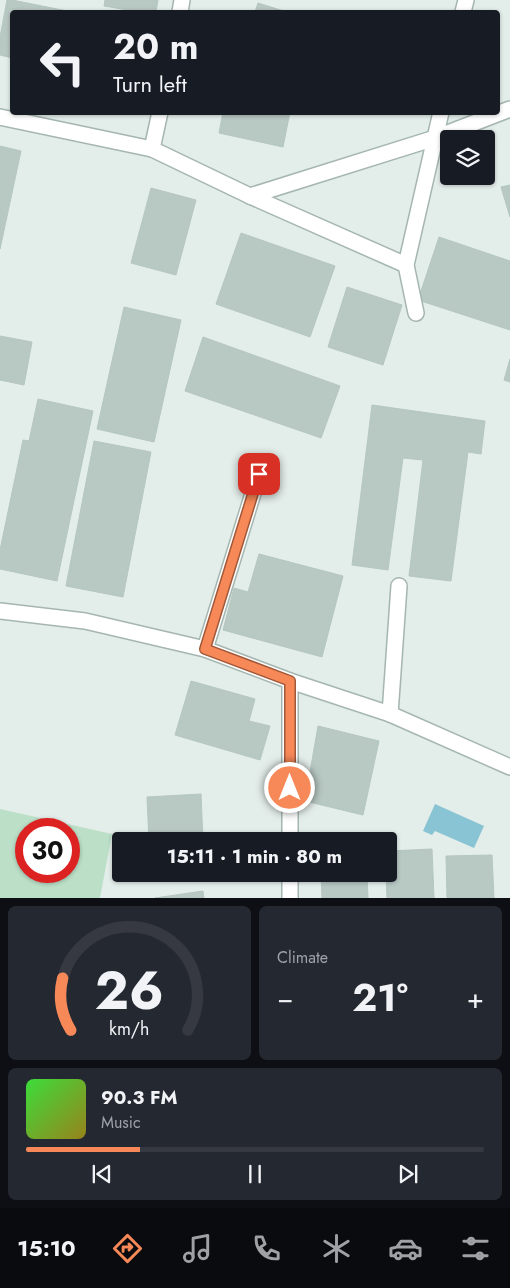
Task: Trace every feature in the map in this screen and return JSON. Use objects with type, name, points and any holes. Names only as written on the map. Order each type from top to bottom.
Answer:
[{"type":"street","points":[[152,149],[159,115]]},
{"type":"street","points":[[416,312],[406,265],[440,115]]},
{"type":"street","points":[[250,196],[435,138],[497,115]]},
{"type":"street","points":[[0,117],[152,149],[250,196],[406,265]]},
{"type":"street","points":[[205,649],[259,474]]},
{"type":"street","points":[[390,714],[399,586]]},
{"type":"street","points":[[0,611],[85,621],[205,649],[290,681],[390,714],[510,767]]},
{"type":"street","points":[[290,681],[290,832]]},
{"type":"street","points":[[290,882],[290,898]]},
{"type":"green space","points":[[0,809],[40,818],[15,818],[15,883],[80,883],[80,827],[112,834],[100,898],[0,898]]},
{"type":"water","points":[[435,804],[484,826],[474,848],[435,831],[432,835],[423,831]]},
{"type":"building","points":[[7,0],[62,10],[10,10],[10,58],[0,55],[0,37]]},
{"type":"building","points":[[105,0],[158,0],[156,10],[128,10],[104,6]]},
{"type":"building","points":[[258,3],[281,10],[256,10]]},
{"type":"building","points":[[222,115],[289,115],[283,147],[219,133]]},
{"type":"building","points":[[0,146],[21,151],[0,249]]},
{"type":"building","points":[[510,185],[510,217],[501,187]]},
{"type":"building","points":[[151,188],[196,200],[176,275],[131,263]]},
{"type":"building","points":[[241,233],[335,266],[310,337],[216,304]]},
{"type":"building","points":[[439,237],[510,261],[510,330],[418,300]]},
{"type":"building","points":[[347,287],[402,305],[383,365],[328,347]]},
{"type":"building","points":[[124,307],[181,320],[154,442],[97,429]]},
{"type":"building","points":[[0,336],[32,342],[24,385],[0,380]]},
{"type":"building","points":[[203,337],[340,386],[321,438],[185,391]]},
{"type":"building","points":[[510,359],[510,382],[504,380]]},
{"type":"building","points":[[38,399],[93,411],[57,581],[0,569],[0,550],[23,440],[29,441]]},
{"type":"building","points":[[372,405],[485,421],[481,454],[468,452],[451,581],[409,576],[423,460],[403,458],[388,570],[352,565]]},
{"type":"building","points":[[94,441],[151,452],[123,597],[66,586]]},
{"type":"building","points":[[259,554],[343,576],[322,657],[223,630],[234,588],[248,592]]},
{"type":"building","points":[[191,681],[255,699],[249,721],[270,726],[260,760],[175,735]]},
{"type":"building","points":[[318,726],[379,741],[363,815],[305,801]]},
{"type":"building","points":[[201,794],[203,832],[149,832],[147,797]]},
{"type":"building","points":[[432,849],[434,898],[387,898],[386,882],[397,882],[397,851]]},
{"type":"building","points":[[492,855],[494,898],[447,898],[446,856]]},
{"type":"building","points":[[321,882],[367,882],[368,898],[322,898]]},
{"type":"building","points":[[203,891],[204,898],[155,898]]},
{"type":"route","points":[[259,474],[205,649],[290,681],[290,788]]}]
